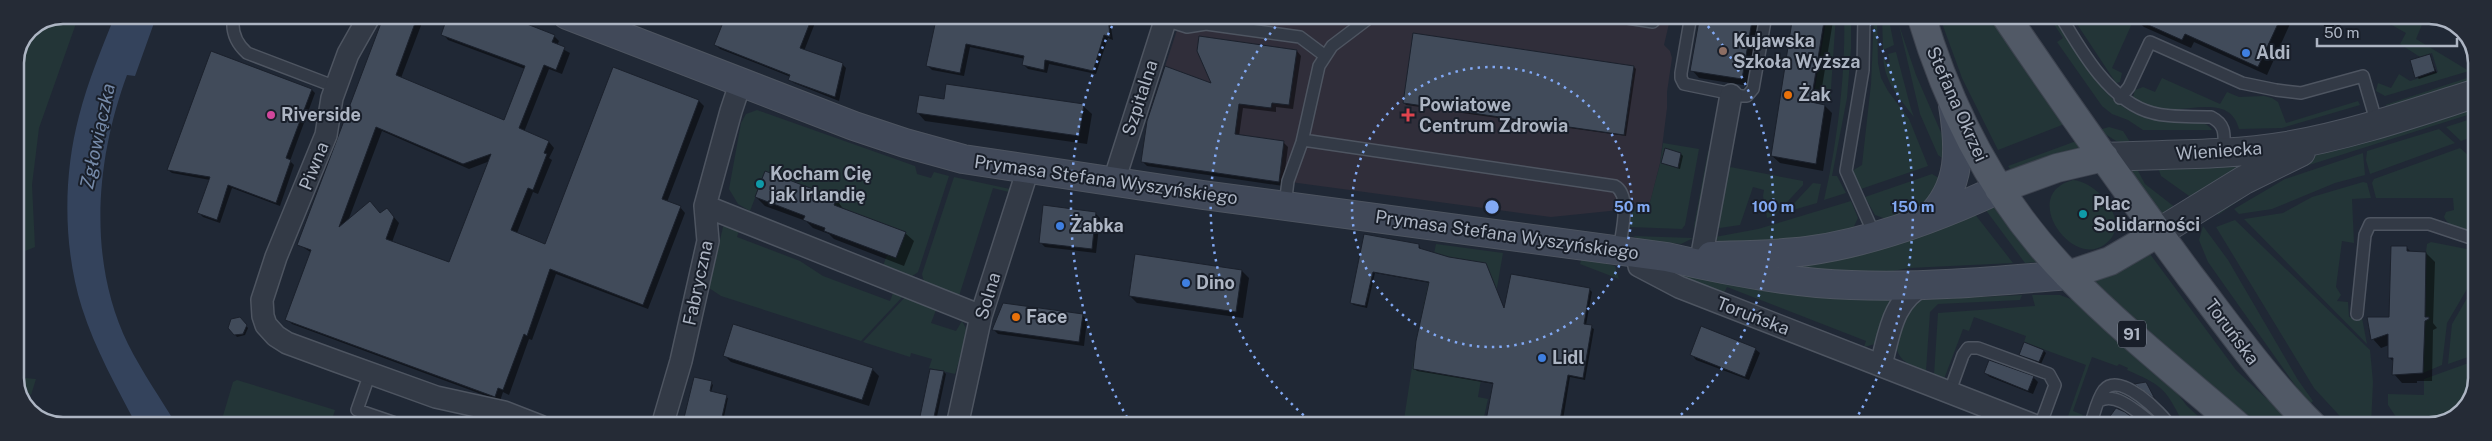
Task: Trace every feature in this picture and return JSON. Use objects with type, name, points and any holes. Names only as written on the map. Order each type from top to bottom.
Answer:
[{"type":"main road","name":"Stefana Okrzei","points":[[1924,24],[1952,101],[1999,189]]},
{"type":"main road","points":[[2011,24],[2158,233],[2110,260],[2068,275]]},
{"type":"main road","name":"Prymasa Stefana Wyszyńskiego","points":[[624,25],[741,82],[905,143],[963,159],[1285,205],[1629,252],[1701,260],[1824,283],[1882,286],[2068,275]]},
{"type":"main road","points":[[1929,218],[1942,205],[1954,179],[1957,140],[1952,101]]},
{"type":"main road","points":[[1999,189],[2057,168],[2104,157]]},
{"type":"main road","name":"Prymasa Stefana Wyszyńskiego","points":[[1701,260],[1806,251],[1875,236],[1929,218],[1999,189]]},
{"type":"main road","name":"91","points":[[1999,189],[2068,275],[2126,330],[2224,417]]},
{"type":"main road","name":"Toruńska","points":[[2158,233],[2261,370],[2305,417]]},
{"type":"street","name":"Piwna","points":[[365,24],[352,45],[336,87],[332,98],[326,135],[304,191],[290,218],[265,290],[262,300],[263,316],[266,325],[286,343],[436,397],[504,412],[517,417]]},
{"type":"street","name":"Szpitalna","points":[[1114,181],[1164,24]]},
{"type":"street","name":"Fabryczna","points":[[665,417],[681,361],[708,241],[705,206],[731,111],[741,82]]},
{"type":"street","points":[[1701,260],[1731,95]]},
{"type":"street","name":"Wieniecka","points":[[2104,157],[2224,152],[2285,146],[2334,137],[2468,96]]},
{"type":"street","name":"Wieniecka","points":[[2158,233],[2244,180],[2334,137]]},
{"type":"street","name":"Solna","points":[[959,417],[981,316],[1028,169]]},
{"type":"street","points":[[705,206],[981,316]]},
{"type":"street","name":"Toruńska","points":[[1629,252],[1639,266],[1680,287],[2015,417]]},
{"type":"street","points":[[1881,365],[1888,336],[1902,300],[1911,291],[1926,283]]},
{"type":"lane","points":[[233,24],[234,37],[240,47],[247,53],[336,87]]},
{"type":"lane","points":[[1180,24],[1187,27],[1206,24],[1300,37],[1324,55]]},
{"type":"lane","points":[[1285,205],[1288,181],[1303,140],[1319,66],[1324,55],[1341,38],[1360,24]]},
{"type":"lane","points":[[1689,24],[1680,78],[1684,84],[1690,88],[1742,96],[1751,94],[1764,24]]},
{"type":"lane","points":[[1864,24],[1863,70],[1846,171],[1875,236]]},
{"type":"lane","points":[[2066,24],[2108,86],[2120,98],[2154,114],[2211,118],[2219,121],[2224,133],[2224,152]]},
{"type":"lane","points":[[2120,98],[2129,87],[2150,42],[2242,83],[2276,90],[2301,93],[2362,76],[2377,124]]},
{"type":"lane","points":[[1303,140],[1615,186],[1622,191],[1624,200],[1629,252]]},
{"type":"lane","points":[[2358,314],[2365,235],[2370,224],[2428,224],[2468,237]]},
{"type":"lane","points":[[1950,391],[1963,355],[1968,348],[1978,348],[2049,374],[2054,381],[2054,390],[2042,417]]},
{"type":"lane","points":[[364,371],[357,410],[378,417]]},
{"type":"lane","points":[[2093,417],[2103,391],[2108,387],[2123,387],[2153,405],[2163,417]]},
{"type":"lane","points":[[2099,401],[2108,398],[2119,400],[2143,417]]},
{"type":"shaded area","points":[[76,24],[39,128],[32,185],[35,247],[24,251],[25,55],[30,41],[41,30],[55,25]]},
{"type":"shaded area","name":"Powiatowe Centrum Zdrowia","points":[[1179,24],[1669,24],[1664,45],[1670,51],[1672,58],[1667,92],[1667,108],[1660,163],[1649,207],[1551,217],[1141,162],[1147,121]]},
{"type":"shaded area","points":[[1826,24],[1835,24],[1830,103],[1813,100]]},
{"type":"shaded area","points":[[1844,24],[1851,24],[1847,98],[1832,176],[1837,176],[1846,193],[1824,200],[1840,108]]},
{"type":"shaded area","points":[[1874,24],[1877,24],[1878,63],[1881,78],[1888,91],[1909,119],[1928,166],[1861,189],[1852,171],[1862,165],[1871,84]]},
{"type":"shaded area","points":[[1882,24],[1890,24],[1894,45],[1883,50]]},
{"type":"shaded area","points":[[1942,24],[1998,24],[2067,123],[1998,150],[1962,78]]},
{"type":"shaded area","points":[[2054,24],[2059,24],[2099,85],[2123,107],[2136,114],[2161,121],[2196,121],[2208,126],[2212,130],[2143,130],[2128,120],[2112,114],[2102,106],[2057,42],[2063,38]]},
{"type":"shaded area","points":[[2077,24],[2132,24],[2112,68],[2122,73],[2120,82],[2116,83]]},
{"type":"shaded area","points":[[2390,24],[2422,24],[2416,39],[2468,71],[2385,96],[2376,91],[2378,83],[2391,88],[2399,74],[2410,81],[2438,72],[2432,53],[2420,57],[2400,44],[2406,33]]},
{"type":"shaded area","points":[[1899,25],[1916,75],[1946,144],[1948,162],[1938,155],[1920,114]]},
{"type":"shaded area","points":[[1896,52],[1914,117],[1893,88],[1886,73],[1883,55],[1886,63],[1890,62],[1888,54]]},
{"type":"shaded area","points":[[2162,78],[2220,104],[2227,92],[2239,97],[2264,96],[2272,98],[2278,102],[2286,123],[2358,101],[2360,105],[2282,128],[2239,129],[2234,118],[2218,108],[2164,109],[2149,106],[2135,100],[2133,97],[2135,90],[2143,87],[2155,92]]},
{"type":"shaded area","points":[[2468,78],[2467,82],[2389,107],[2385,105]]},
{"type":"shaded area","points":[[2468,107],[2468,115],[2290,171],[2256,189],[2218,215],[2214,211],[2298,162],[2326,150]]},
{"type":"shaded area","points":[[757,110],[915,166],[917,174],[931,178],[934,172],[949,176],[918,272],[911,277],[883,266],[887,255],[895,258],[905,232],[834,205],[765,172],[750,211],[738,204],[729,189],[741,123],[746,114]]},
{"type":"shaded area","points":[[2468,120],[2468,138],[2461,141],[2446,127]]},
{"type":"shaded area","points":[[2109,127],[2123,131],[2132,145],[2116,141],[2099,130]]},
{"type":"shaded area","points":[[2439,129],[2455,143],[2370,174],[2366,160],[2367,151]]},
{"type":"shaded area","points":[[2079,140],[2084,148],[2012,172],[2008,166]]},
{"type":"shaded area","points":[[1663,143],[1699,149],[1685,225],[1682,229],[1630,227],[1632,208],[1649,206],[1660,164]]},
{"type":"shaded area","points":[[2460,148],[2468,155],[2468,233],[2454,227],[2444,217],[2446,212],[2454,210],[2453,198],[2376,198],[2372,183],[2374,179]]},
{"type":"shaded area","points":[[1708,151],[1713,152],[1698,229],[1695,229],[1694,226]]},
{"type":"shaded area","points":[[2363,153],[2365,175],[2335,183],[2272,209],[2239,214],[2234,209],[2285,179]]},
{"type":"shaded area","points":[[2252,162],[2192,198],[2161,176],[2157,165]]},
{"type":"shaded area","points":[[1725,166],[1803,181],[1803,185],[1774,216],[1767,218],[1763,196],[1764,190],[1753,187],[1740,225],[1713,229]]},
{"type":"shaded area","points":[[2136,167],[2145,184],[2176,208],[2162,216],[2128,170]]},
{"type":"shaded area","points":[[1932,174],[1944,181],[1923,205],[1889,220],[1875,215],[1865,197]]},
{"type":"shaded area","points":[[954,177],[1010,189],[1009,192],[993,188],[959,296],[924,282],[922,274]]},
{"type":"shaded area","points":[[2073,180],[2093,188],[2110,206],[2114,216],[2115,227],[2112,237],[2104,245],[2091,249],[2078,247],[2065,238],[2056,226],[2050,213],[2050,199],[2057,188]]},
{"type":"shaded area","points":[[2363,182],[2367,183],[2371,198],[2352,199],[2354,243],[2342,241],[2336,287],[2341,295],[2337,301],[2348,302],[2349,317],[2362,318],[2367,344],[2244,219],[2283,213],[2312,197]]},
{"type":"shaded area","points":[[1813,183],[1821,184],[1817,203],[1786,212]]},
{"type":"shaded area","points":[[1851,201],[1858,218],[1852,230],[1812,239],[1719,243],[1715,237],[1758,229]]},
{"type":"shaded area","points":[[1996,204],[2039,262],[2025,263],[1985,209]]},
{"type":"shaded area","points":[[1974,213],[2013,263],[1909,268],[1882,273],[1787,268],[1839,259]]},
{"type":"shaded area","points":[[2235,220],[2370,350],[2373,382],[2371,417],[2341,417],[2314,388],[2216,227]]},
{"type":"shaded area","points":[[727,224],[741,224],[737,237],[800,261],[823,276],[890,301],[895,288],[906,293],[861,341],[721,296],[709,288],[723,227]]},
{"type":"shaded area","points":[[2203,226],[2228,260],[2298,380],[2313,401],[2309,405],[2208,262],[2199,240]]},
{"type":"shaded area","points":[[1633,236],[1693,238],[1681,244],[1639,239]]},
{"type":"shaded area","points":[[2431,242],[2468,249],[2468,287],[2447,323],[2442,365],[2423,373],[2426,252],[2427,244]]},
{"type":"shaded area","points":[[1436,244],[1503,253],[1478,397],[1488,399],[1484,417],[1404,417],[1416,341]]},
{"type":"shaded area","points":[[2150,254],[2236,370],[2286,417],[2247,417],[2093,282],[2126,268]]},
{"type":"shaded area","points":[[1582,257],[1615,266],[1619,279],[1580,264]]},
{"type":"shaded area","points":[[1681,272],[1892,301],[1879,343],[1864,347],[1866,341],[1727,287],[1722,297],[1688,284],[1676,274]]},
{"type":"shaded area","points":[[908,294],[938,305],[931,323],[956,331],[962,321],[968,332],[955,374],[929,368],[932,359],[911,353],[910,357],[863,342]]},
{"type":"shaded area","points":[[2022,295],[2020,300],[1938,304],[1930,312],[1926,371],[1906,362],[1897,351],[1896,345],[1905,311],[1916,300]]},
{"type":"shaded area","points":[[2032,295],[2060,295],[2076,301],[2171,385],[2187,406],[2199,417],[2180,417],[2163,390],[2157,385],[2119,364],[2117,366],[2092,357],[2073,411],[2083,415],[2081,417],[2068,417],[2086,365],[2024,342],[2026,336],[1974,317],[1969,331],[1963,329],[1944,379],[1934,375],[1938,313],[2035,306]]},
{"type":"shaded area","points":[[2468,296],[2468,357],[2448,364],[2452,324]]},
{"type":"shaded area","points":[[2468,363],[2466,391],[2460,402],[2449,412],[2429,417],[2396,417],[2388,405],[2388,394],[2424,395],[2424,379]]},
{"type":"shaded area","points":[[24,378],[36,379],[31,395],[27,394],[25,388]]},
{"type":"shaded area","points":[[237,380],[335,410],[333,417],[223,417],[233,382]]},
{"type":"water","name":"Zgłowiączka","points":[[112,24],[154,24],[135,76],[127,75],[116,107],[103,175],[100,210],[101,244],[106,278],[115,312],[128,344],[171,417],[132,417],[93,338],[76,285],[68,237],[67,212],[70,163],[79,116]]},
{"type":"building","points":[[381,24],[415,24],[396,75],[504,120],[525,66],[441,35],[445,24],[527,24],[555,35],[552,42],[565,47],[556,70],[544,65],[519,128],[549,141],[544,153],[547,154],[533,190],[528,188],[511,230],[545,244],[613,67],[699,100],[662,199],[681,206],[643,305],[550,269],[527,336],[524,334],[503,390],[498,388],[495,397],[285,320],[311,250],[297,245]],"holes":[[[376,127],[463,164],[491,154],[449,262],[386,239],[394,217],[387,208],[380,213],[370,201],[339,227]]]},
{"type":"building","points":[[722,24],[809,24],[800,48],[843,63],[835,97],[788,80],[790,75],[714,45]]},
{"type":"building","points":[[935,24],[1109,24],[1110,37],[1104,35],[1093,71],[1045,60],[1044,70],[1022,65],[1024,56],[966,44],[960,73],[926,66]]},
{"type":"building","points":[[1698,24],[1751,24],[1742,79],[1690,71]]},
{"type":"building","points":[[1792,24],[1824,24],[1811,102],[1825,105],[1816,164],[1771,156]]},
{"type":"building","name":"Aldi","points":[[2146,24],[2278,24],[2258,67],[2185,34],[2182,40]]},
{"type":"building","points":[[1413,33],[1634,66],[1624,135],[1403,103]]},
{"type":"building","points":[[1199,36],[1297,50],[1289,105],[1272,103],[1271,108],[1239,104],[1235,134],[1284,141],[1279,182],[1141,162],[1147,121],[1165,66],[1211,83],[1197,51]]},
{"type":"building","points":[[211,51],[312,89],[286,158],[291,160],[276,203],[228,185],[217,220],[197,213],[210,177],[167,170]]},
{"type":"building","points":[[2430,54],[2435,71],[2415,78],[2410,60]]},
{"type":"building","points":[[946,84],[1084,104],[1079,136],[916,113],[919,95],[944,99]]},
{"type":"building","points":[[1665,148],[1681,153],[1678,168],[1661,163]]},
{"type":"building","points":[[765,171],[837,198],[834,205],[906,232],[896,258],[824,231],[825,228],[803,220],[805,216],[755,197]]},
{"type":"building","points":[[1043,205],[1096,212],[1092,249],[1039,243]]},
{"type":"building","points":[[1364,234],[1419,244],[1419,248],[1449,257],[1486,263],[1504,308],[1511,274],[1590,288],[1584,324],[1592,325],[1583,378],[1568,375],[1561,417],[1487,417],[1493,383],[1413,369],[1416,341],[1429,282],[1373,272],[1365,306],[1350,303]]},
{"type":"building","points":[[2391,246],[2407,246],[2407,251],[2426,252],[2425,317],[2429,317],[2429,319],[2425,321],[2423,373],[2392,375],[2393,358],[2388,358],[2388,334],[2371,340],[2367,317],[2389,317]]},
{"type":"building","name":"Dino","points":[[1135,254],[1242,270],[1236,312],[1129,296]]},
{"type":"building","points":[[1003,303],[1083,314],[1079,342],[992,330]]},
{"type":"building","points":[[240,317],[247,325],[243,334],[234,335],[228,328],[231,319]]},
{"type":"building","points":[[733,324],[873,368],[862,400],[723,356]]},
{"type":"building","points":[[1701,326],[1756,348],[1745,377],[1690,355]]},
{"type":"building","points":[[2024,342],[2044,350],[2039,362],[2019,355]]},
{"type":"building","points":[[1989,360],[2034,376],[2028,391],[1984,373]]},
{"type":"building","points":[[930,369],[944,371],[934,417],[920,417]]},
{"type":"building","points":[[694,377],[712,381],[710,391],[727,395],[722,417],[684,417]]},
{"type":"building","points":[[2146,382],[2155,399],[2134,384]]},
{"type":"building","points":[[2116,408],[2131,417],[2110,417]]},
{"type":"place","name":"Kujawska Szkoła Wyższa","points":[[1723,51]]},
{"type":"place","name":"Aldi","points":[[2246,53]]},
{"type":"place","name":"Żak","points":[[1788,95]]},
{"type":"place","name":"Riverside","points":[[271,115]]},
{"type":"place","name":"Powiatowe Centrum Zdrowia","points":[[1408,115]]},
{"type":"place","name":"Kocham Cię jak Irlandię","points":[[760,184]]},
{"type":"place","name":"Plac Solidarności","points":[[2083,214]]},
{"type":"place","name":"Żabka","points":[[1060,226]]},
{"type":"place","name":"Dino","points":[[1186,283]]},
{"type":"place","name":"Face","points":[[1016,317]]},
{"type":"place","name":"Lidl","points":[[1542,358]]}]
